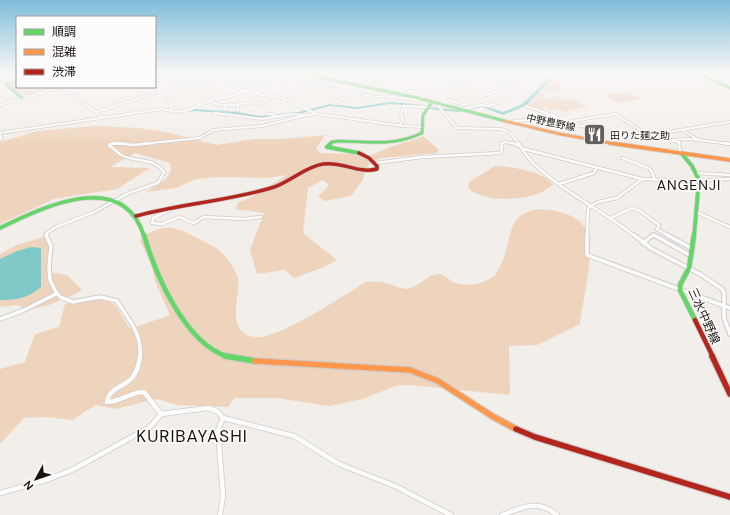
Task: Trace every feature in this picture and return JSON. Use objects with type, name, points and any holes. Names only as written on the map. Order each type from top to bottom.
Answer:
[{"type":"street","points":[[0,105],[26,97]]},
{"type":"street","points":[[76,97],[102,117]]},
{"type":"street","points":[[96,112],[142,97]]},
{"type":"street","points":[[169,97],[172,111]]},
{"type":"street","points":[[1,139],[0,134],[102,117],[162,109],[172,111],[189,110],[210,100],[223,97]]},
{"type":"street","points":[[262,102],[269,97]]},
{"type":"street","points":[[276,97],[282,98],[317,114]]},
{"type":"street","points":[[334,104],[347,97]]},
{"type":"street","points":[[391,97],[416,100],[418,98]]},
{"type":"street","name":"中野豊野線","points":[[413,97],[418,98],[429,105],[440,104],[514,123],[614,143],[671,153],[730,160]]},
{"type":"street","points":[[479,97],[464,105],[450,100],[438,106],[443,110],[450,122],[457,128],[501,129],[510,133],[538,168],[559,184],[610,218],[643,244],[689,268],[722,289],[724,293],[726,325],[730,334]]},
{"type":"street","points":[[461,109],[481,105],[489,106],[508,97]]},
{"type":"street","points":[[210,100],[214,103],[226,105],[262,102],[268,106],[267,114],[273,114],[275,116]]},
{"type":"street","points":[[226,105],[223,109],[238,110],[238,105]]},
{"type":"street","points":[[400,126],[403,118],[401,116],[403,106],[429,105]]},
{"type":"street","points":[[429,105],[422,115],[423,130],[420,135],[407,140],[339,141],[328,144],[328,148],[356,152],[376,163],[386,160],[450,155],[498,154],[502,152],[501,143],[504,141],[514,143],[523,149],[596,169],[642,179],[692,181],[730,179]]},
{"type":"street","points":[[526,106],[555,116],[550,120]]},
{"type":"street","points":[[214,113],[258,118],[291,114],[306,115]]},
{"type":"street","points":[[161,414],[144,392],[135,392],[118,401],[107,402],[110,394],[131,379],[138,368],[141,345],[138,332],[117,300],[98,296],[69,302],[54,292],[48,271],[51,244],[46,235],[47,233],[56,227],[94,212],[129,194],[158,183],[164,172],[153,163],[120,154],[115,148],[109,146],[110,144],[118,143],[133,145],[200,138],[213,130],[262,126],[306,115],[317,114],[400,126],[423,127]]},
{"type":"street","points":[[564,122],[615,114],[649,136],[730,122]]},
{"type":"street","points":[[514,123],[515,121],[550,120],[618,133],[649,136],[679,142],[680,152],[670,150],[671,153]]},
{"type":"street","points":[[682,130],[700,140]]},
{"type":"street","points":[[660,138],[700,140],[730,144]]},
{"type":"street","name":"三水中野線","points":[[682,154],[696,173],[699,180],[693,249],[689,268],[680,285],[680,290],[730,394]]},
{"type":"street","points":[[622,158],[651,170],[655,180]]},
{"type":"street","points":[[136,216],[172,206],[270,188],[291,180],[320,165],[335,164],[360,172],[370,172],[377,169],[376,163]]},
{"type":"street","points":[[559,184],[578,177],[594,174],[596,169]]},
{"type":"street","points":[[696,173],[730,175]]},
{"type":"street","points":[[642,179],[630,190],[616,198],[599,202],[588,208],[587,255],[730,308]]},
{"type":"street","points":[[0,228],[44,207],[64,200],[91,197],[113,202],[126,208],[136,216],[144,240],[159,273],[190,331],[211,349],[220,354],[237,360],[410,370],[426,375],[445,384],[506,424],[535,437],[730,496]]},
{"type":"street","points":[[172,206],[170,210],[153,218],[152,223],[158,225],[178,218],[185,218],[194,222],[204,217],[245,219],[261,217]]},
{"type":"street","points":[[610,218],[619,216],[627,210],[633,208],[643,213],[659,225],[657,229],[659,231],[693,249]]},
{"type":"street","points":[[696,212],[730,227]]},
{"type":"street","points":[[643,244],[652,235],[691,256]]},
{"type":"street","points":[[0,319],[22,311],[56,294]]},
{"type":"street","points":[[0,493],[49,479],[74,469],[150,426],[161,414],[208,408],[217,411],[223,418],[294,436],[339,464],[395,486],[451,515]]},
{"type":"street","points":[[220,515],[223,496],[218,430],[223,418]]},
{"type":"street","points":[[502,515],[533,504],[549,507],[557,515]]},
{"type":"shaded area","points":[[536,97],[548,99],[558,97],[564,100],[562,101],[573,99],[586,107],[564,112],[558,108],[551,111],[545,109],[550,104],[541,110],[527,106]]},
{"type":"shaded area","points":[[608,97],[638,97],[642,99],[618,103]]},
{"type":"shaded area","points":[[93,126],[139,128],[166,132],[217,145],[254,139],[283,139],[325,135],[316,149],[320,153],[352,154],[365,158],[390,147],[423,136],[439,150],[437,153],[381,158],[368,165],[362,181],[351,196],[325,201],[318,197],[329,185],[323,180],[308,188],[303,233],[337,260],[324,267],[294,278],[285,270],[257,274],[250,250],[264,213],[235,209],[239,202],[250,198],[287,175],[267,178],[219,177],[196,179],[176,188],[146,192],[166,179],[171,170],[170,163],[135,153],[110,167],[150,168],[117,189],[54,199],[0,224],[0,142],[38,131]]},
{"type":"shaded area","points":[[495,166],[509,167],[535,173],[549,180],[553,185],[535,194],[512,199],[489,197],[470,190],[468,186],[469,182]]},
{"type":"shaded area","points":[[542,209],[561,212],[578,220],[586,229],[589,237],[590,248],[588,275],[580,324],[537,345],[509,346],[510,395],[409,385],[395,386],[363,399],[329,406],[276,398],[234,398],[228,407],[177,405],[157,399],[115,409],[96,405],[72,420],[47,417],[24,418],[0,444],[0,369],[25,362],[35,334],[59,327],[65,304],[105,299],[116,306],[130,329],[170,315],[155,281],[151,263],[140,241],[146,234],[164,228],[181,230],[220,251],[230,262],[237,275],[238,291],[236,318],[238,326],[244,333],[253,337],[263,337],[293,325],[310,316],[366,282],[390,284],[407,289],[416,286],[427,278],[436,274],[445,276],[458,284],[478,284],[487,280],[497,273],[515,221],[530,211]]},
{"type":"shaded area","points":[[44,237],[49,245],[47,272],[67,275],[82,290],[49,305],[27,310],[16,305],[0,307],[0,254],[17,245]]},
{"type":"water","points":[[31,247],[41,248],[41,287],[32,294],[22,298],[0,300],[0,259],[17,251]]},
{"type":"waterway","points":[[188,111],[195,110],[237,113],[261,117],[298,113],[330,105],[357,108],[390,103],[459,111],[482,106],[503,114],[524,105],[532,97]]},
{"type":"waterway","points":[[1,134],[9,133]]},
{"type":"traffic: fast","points":[[413,97],[505,121]]},
{"type":"traffic: fast","points":[[359,153],[327,147],[332,142],[339,141],[392,142],[413,137],[422,133],[423,115],[432,102]]},
{"type":"traffic: fast","points":[[682,154],[692,166],[699,180],[694,241],[689,268],[680,285],[680,290],[695,320]]},
{"type":"traffic: fast","points":[[0,228],[40,209],[68,200],[97,198],[121,204],[135,215],[174,305],[192,332],[203,343],[219,354],[234,359],[255,361]]},
{"type":"traffic: slow","points":[[505,121],[560,134],[617,144],[730,160]]},
{"type":"traffic: slow","points":[[255,361],[410,370],[438,381],[492,416],[516,429]]},
{"type":"traffic: jam","points":[[136,216],[153,211],[237,196],[271,188],[284,183],[310,168],[324,164],[338,165],[363,171],[377,169],[377,166],[369,158],[359,153]]},
{"type":"traffic: jam","points":[[695,320],[730,394]]},
{"type":"traffic: jam","points":[[516,429],[535,437],[730,497]]},
{"type":"place","name":"田りた麺之助","points":[[594,135]]},
{"type":"district","name":"ANGENJI","points":[[689,185]]},
{"type":"district","name":"KURIBAYASHI","points":[[192,436]]}]
